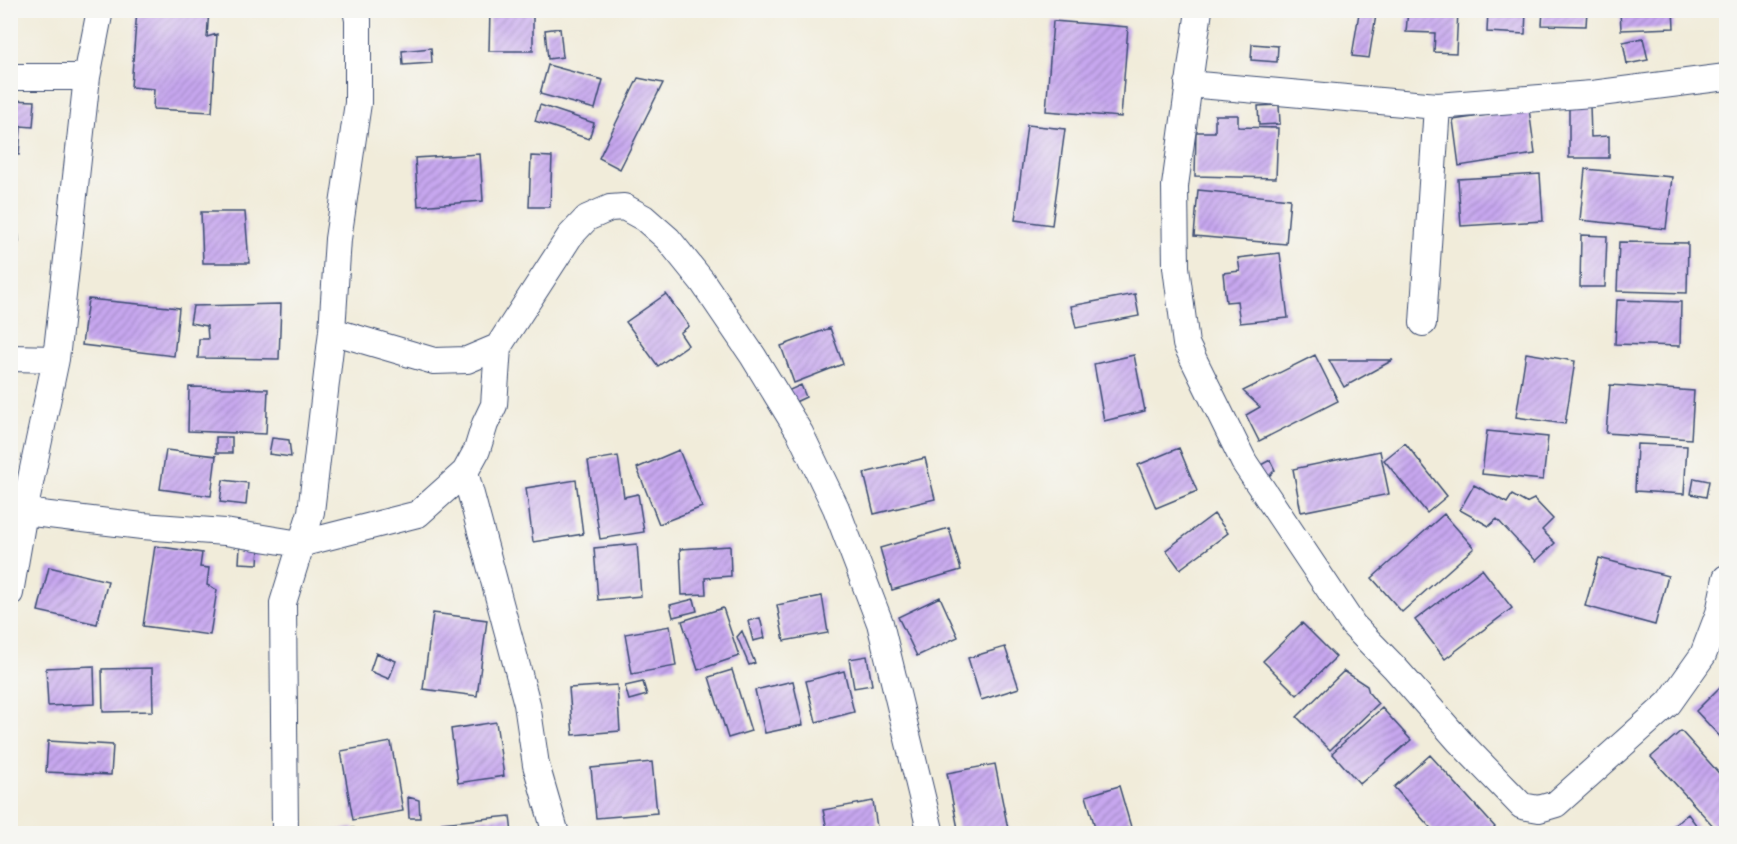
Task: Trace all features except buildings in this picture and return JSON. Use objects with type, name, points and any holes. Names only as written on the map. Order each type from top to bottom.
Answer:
[{"type":"street","points":[[10,593],[24,512],[56,359],[87,77],[100,10]]},
{"type":"street","points":[[285,834],[283,603],[311,512],[332,331],[338,239],[358,103],[356,10]]},
{"type":"street","points":[[1199,10],[1175,186],[1176,267],[1186,344],[1244,462],[1353,625],[1395,668],[1459,741],[1522,806],[1539,809],[1556,804],[1669,703],[1703,655],[1719,613],[1726,578]]},
{"type":"street","points":[[10,77],[87,77]]},
{"type":"street","points":[[1188,84],[1437,106],[1592,94],[1726,77]]},
{"type":"street","points":[[1423,323],[1437,106]]},
{"type":"street","points":[[24,512],[142,526],[225,532],[300,544],[418,514],[465,472],[477,450],[494,405],[498,347],[570,236],[587,218],[610,208],[624,207],[644,218],[668,239],[702,281],[753,356],[800,433],[836,508],[880,623],[931,834]]},
{"type":"street","points":[[332,331],[434,361],[467,360],[498,347]]},
{"type":"street","points":[[10,358],[56,359]]},
{"type":"street","points":[[465,472],[527,704],[536,765],[556,834]]}]
